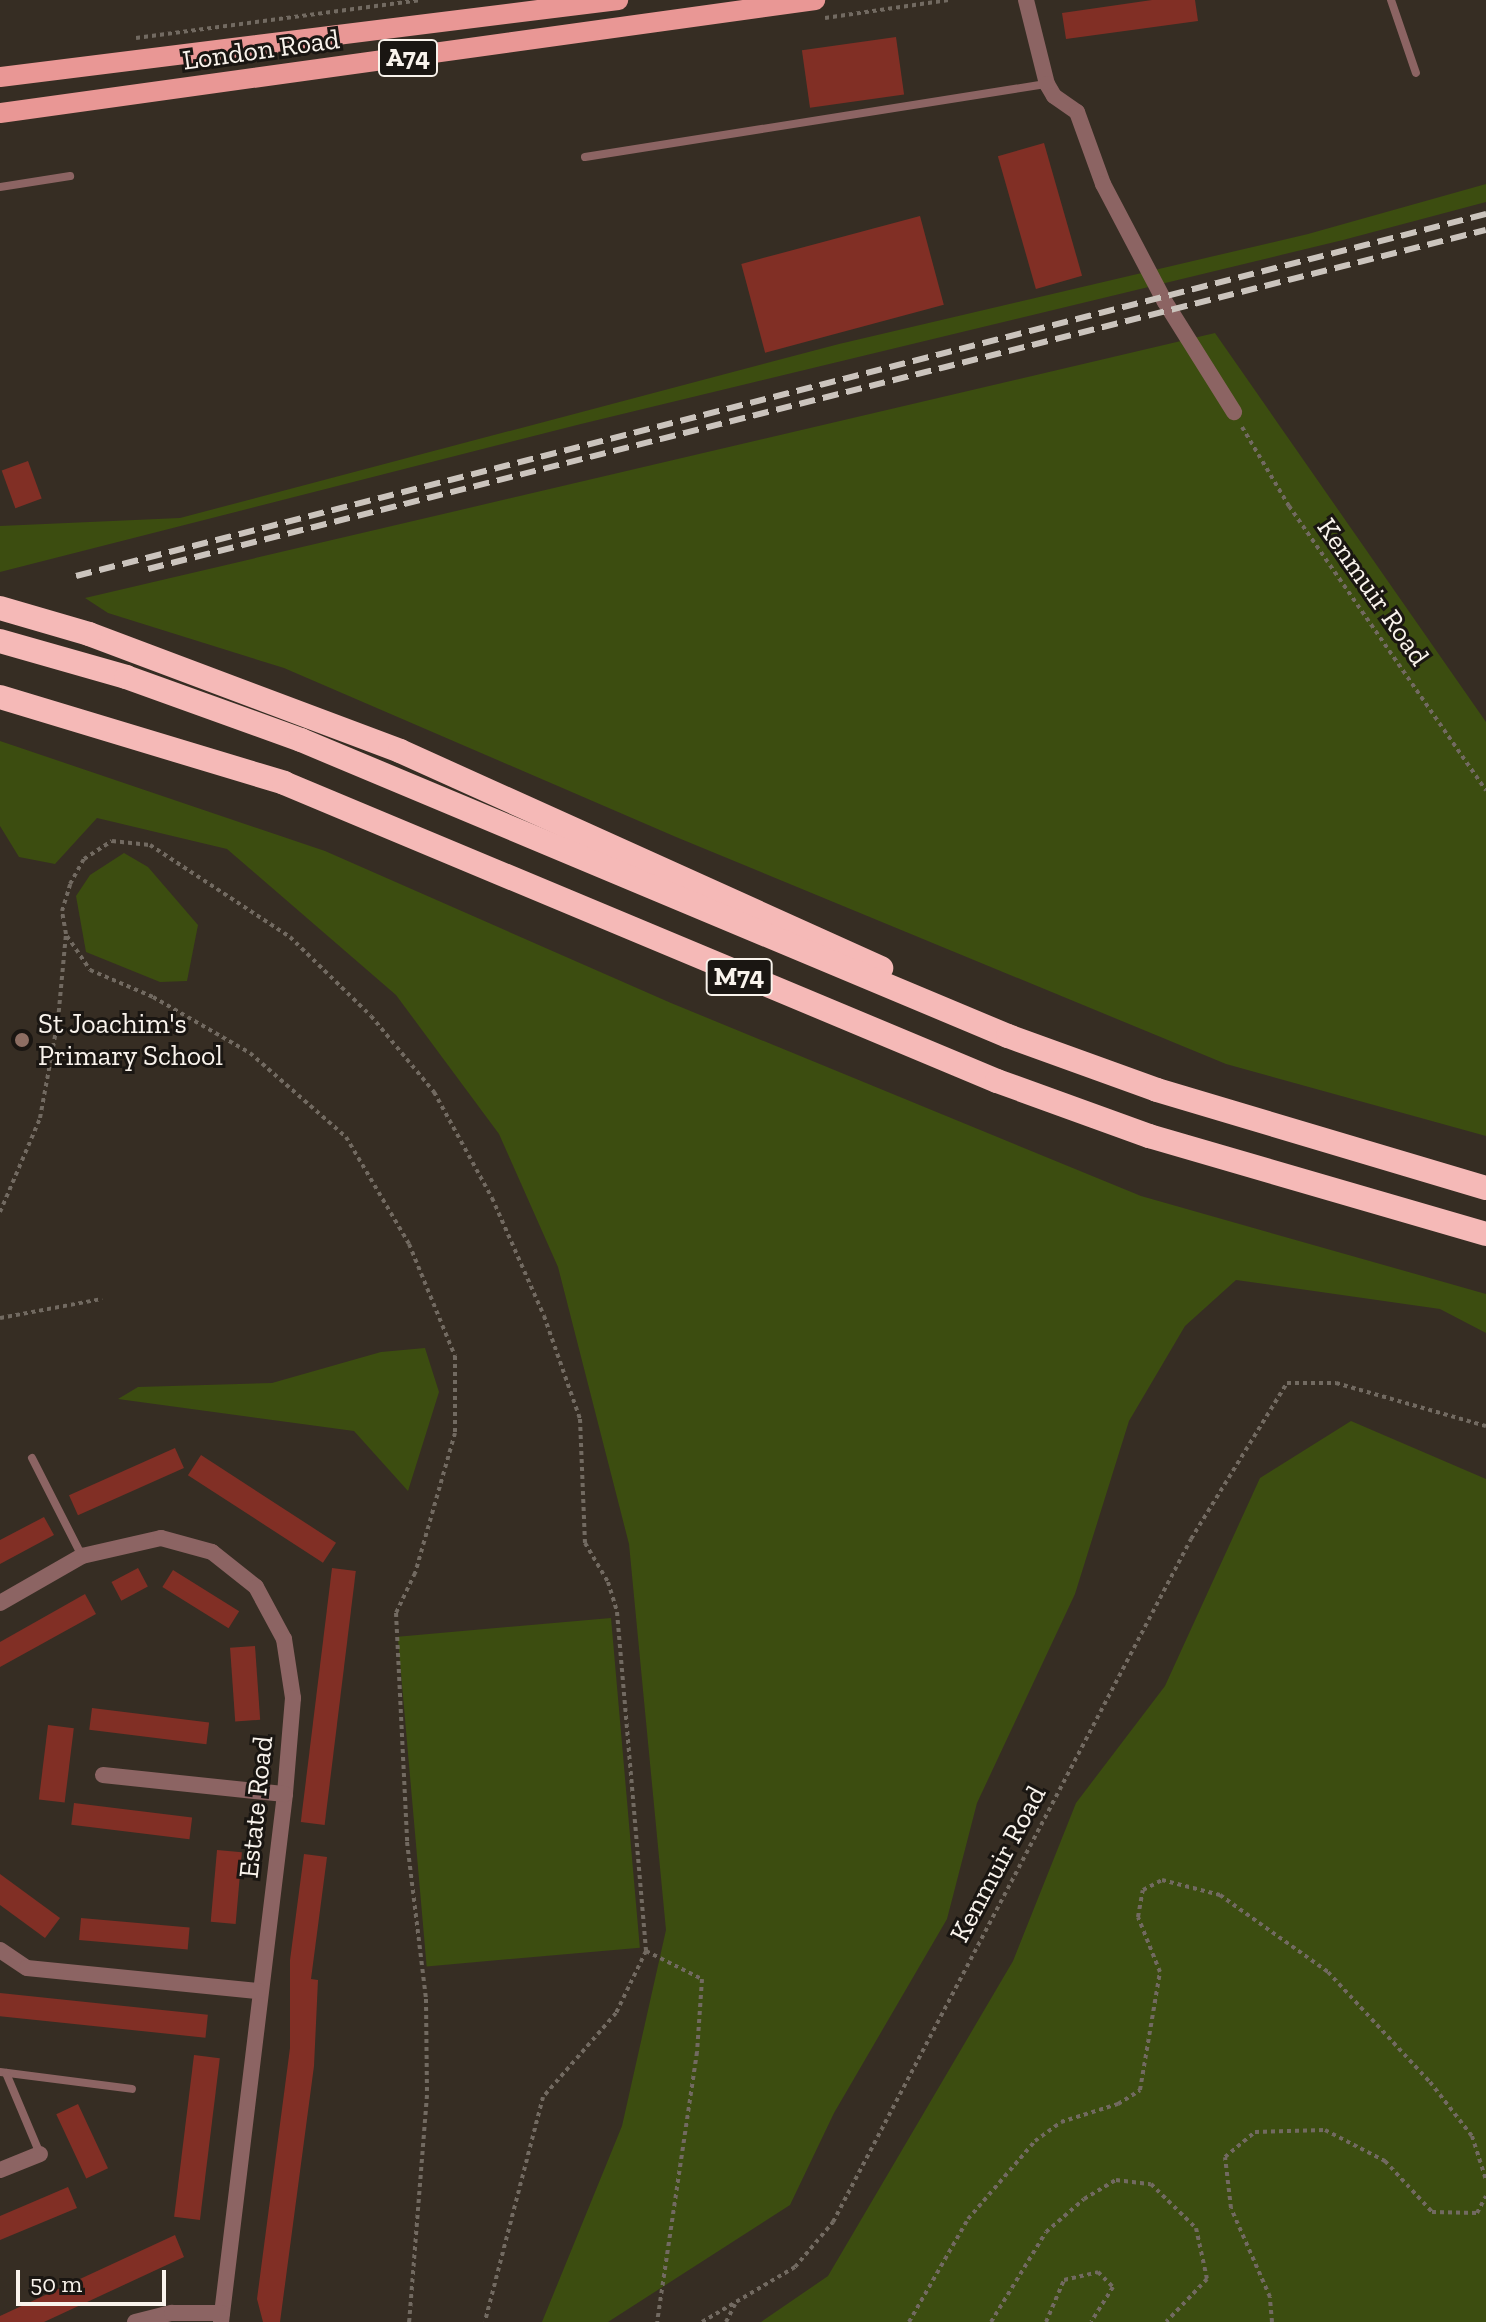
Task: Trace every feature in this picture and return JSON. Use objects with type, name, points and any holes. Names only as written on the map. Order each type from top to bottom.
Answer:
[{"type":"highway","points":[[0,608],[89,634],[400,751],[1157,1090]]},
{"type":"highway","points":[[0,630],[23,644]]},
{"type":"highway","name":"M74","points":[[23,644],[126,677],[301,740],[822,961],[1157,1090],[1486,1188]]},
{"type":"highway","name":"M74","points":[[0,697],[284,783],[781,995],[1011,1086],[1149,1136],[1486,1234]]},
{"type":"main road","name":"London Road","points":[[0,77],[618,0]]},
{"type":"main road","name":"London Road","points":[[0,113],[815,0]]},
{"type":"main road","points":[[230,50],[234,82]]},
{"type":"street","points":[[1026,0],[1047,84],[1054,96],[1077,112],[1103,184],[1165,302],[1234,412]]},
{"type":"street","name":"Estate Road","points":[[0,1603],[82,1556],[161,1538],[212,1552],[256,1587],[284,1639],[293,1698],[285,1794],[222,2318]]},
{"type":"street","points":[[103,1775],[285,1794]]},
{"type":"street","points":[[0,1950],[27,1968],[259,1991]]},
{"type":"street","points":[[0,2170],[40,2154]]},
{"type":"street","points":[[135,2322],[172,2313],[222,2318]]},
{"type":"lane","points":[[1391,0],[1416,73]]},
{"type":"lane","points":[[585,157],[1047,84]]},
{"type":"lane","points":[[0,187],[70,176]]},
{"type":"lane","points":[[32,1458],[82,1556]]},
{"type":"lane","points":[[3,2072],[132,2089]]},
{"type":"lane","points":[[3,2072],[40,2154]]},
{"type":"path","points":[[124,39],[419,0]]},
{"type":"path","name":"Kenmuir Road","points":[[1234,412],[1289,506],[1486,790]]},
{"type":"path","points":[[0,1212],[40,1118],[58,1020],[66,934],[62,911],[84,859],[112,841],[150,845],[290,937],[371,1016],[434,1092],[492,1198],[544,1316],[580,1419],[585,1543],[608,1582],[617,1612],[646,1951],[616,2013],[543,2097],[485,2322]]},
{"type":"path","points":[[66,934],[90,970],[153,997],[250,1053],[346,1137],[409,1244],[455,1356],[455,1433],[415,1573],[396,1613],[407,1842],[426,1999],[427,2095],[409,2322]]},
{"type":"path","points":[[0,1318],[102,1299]]},
{"type":"path","name":"Kenmuir Road","points":[[702,2322],[795,2267],[833,2222],[1191,1539],[1287,1383],[1336,1383],[1486,1426]]},
{"type":"path","points":[[909,2322],[968,2219],[1035,2141],[1061,2122],[1118,2104],[1140,2090],[1160,1972],[1138,1917],[1143,1890],[1162,1880],[1220,1895],[1328,1972],[1430,2082],[1472,2136],[1486,2180]]},
{"type":"path","points":[[646,1951],[702,1979],[697,2052],[657,2322]]},
{"type":"path","points":[[1272,2322],[1270,2297],[1231,2208],[1225,2157],[1255,2132],[1325,2130],[1385,2161],[1432,2212],[1477,2213],[1486,2196]]},
{"type":"path","points":[[991,2322],[1046,2232],[1084,2199],[1116,2180],[1151,2184],[1196,2228],[1207,2279],[1166,2322]]},
{"type":"path","points":[[1046,2322],[1064,2280],[1098,2272],[1113,2287],[1091,2322]]},
{"type":"path","points":[[726,2322],[736,2302]]},
{"type":"green space","points":[[1486,184],[1486,202],[1343,240],[581,424],[0,572],[0,526],[180,518],[839,344],[1308,234]]},
{"type":"green space","points":[[1215,333],[1486,722],[1486,1136],[1226,1064],[676,837],[284,668],[108,613],[85,598]]},
{"type":"green space","points":[[0,741],[325,851],[671,1003],[1141,1196],[1486,1294],[1486,1333],[1440,1309],[1236,1280],[1185,1326],[1129,1421],[1075,1594],[977,1803],[947,1919],[834,2113],[790,2205],[608,2322],[542,2322],[622,2126],[666,1930],[629,1544],[558,1267],[499,1134],[396,995],[227,849],[97,818],[55,864],[19,857],[0,826]]},
{"type":"green space","points":[[124,853],[148,867],[198,925],[187,981],[160,982],[86,952],[76,896],[90,875]]},
{"type":"green space","points":[[425,1348],[439,1392],[408,1491],[354,1431],[118,1399],[138,1387],[272,1383],[381,1352]]},
{"type":"green space","points":[[1351,1421],[1486,1479],[1486,2322],[761,2322],[828,2276],[1013,1961],[1076,1803],[1165,1686],[1260,1478]]},
{"type":"green space","points":[[611,1618],[640,1948],[427,1966],[398,1637]]},
{"type":"building","points":[[1152,0],[1195,0],[1198,21],[1066,39],[1062,13]]},
{"type":"building","points":[[896,37],[904,94],[810,108],[802,50]]},
{"type":"building","points":[[1044,143],[1082,276],[1036,289],[998,156]]},
{"type":"building","points":[[920,216],[944,305],[765,353],[741,264]]},
{"type":"building","points":[[28,461],[42,499],[15,508],[2,471]]},
{"type":"building","points":[[175,1448],[184,1468],[78,1515],[69,1495]]},
{"type":"building","points":[[201,1455],[336,1543],[323,1563],[188,1475]]},
{"type":"building","points":[[44,1517],[54,1535],[0,1564],[0,1540]]},
{"type":"building","points":[[138,1568],[148,1587],[121,1601],[112,1582]]},
{"type":"building","points":[[332,1568],[356,1571],[325,1825],[301,1822]]},
{"type":"building","points":[[173,1570],[239,1611],[229,1628],[162,1587]]},
{"type":"building","points":[[85,1594],[96,1614],[0,1667],[0,1642]]},
{"type":"building","points":[[255,1646],[260,1720],[235,1722],[230,1648]]},
{"type":"building","points":[[92,1708],[209,1722],[206,1744],[89,1730]]},
{"type":"building","points":[[48,1725],[74,1728],[65,1803],[39,1799]]},
{"type":"building","points":[[74,1803],[192,1818],[189,1839],[71,1825]]},
{"type":"building","points":[[217,1850],[242,1852],[236,1924],[211,1922]]},
{"type":"building","points":[[304,1854],[327,1857],[311,1979],[318,1980],[314,2066],[280,2322],[263,2322],[257,2299],[290,2048],[290,1960]]},
{"type":"building","points":[[0,1874],[60,1918],[45,1938],[0,1905]]},
{"type":"building","points":[[81,1918],[190,1927],[188,1949],[79,1940]]},
{"type":"building","points":[[0,1993],[208,2015],[205,2038],[0,2016]]},
{"type":"building","points":[[194,2055],[220,2058],[200,2220],[174,2217]]},
{"type":"building","points":[[78,2104],[108,2168],[86,2178],[56,2114]]},
{"type":"building","points":[[68,2187],[77,2208],[0,2240],[0,2216]]},
{"type":"building","points":[[175,2235],[184,2257],[44,2322],[0,2322],[0,2316]]},
{"type":"railway","points":[[76,576],[1486,214]]},
{"type":"railway","points":[[148,569],[1486,230]]},
{"type":"place","name":"St Joachim's Primary School","points":[[22,1040]]}]
